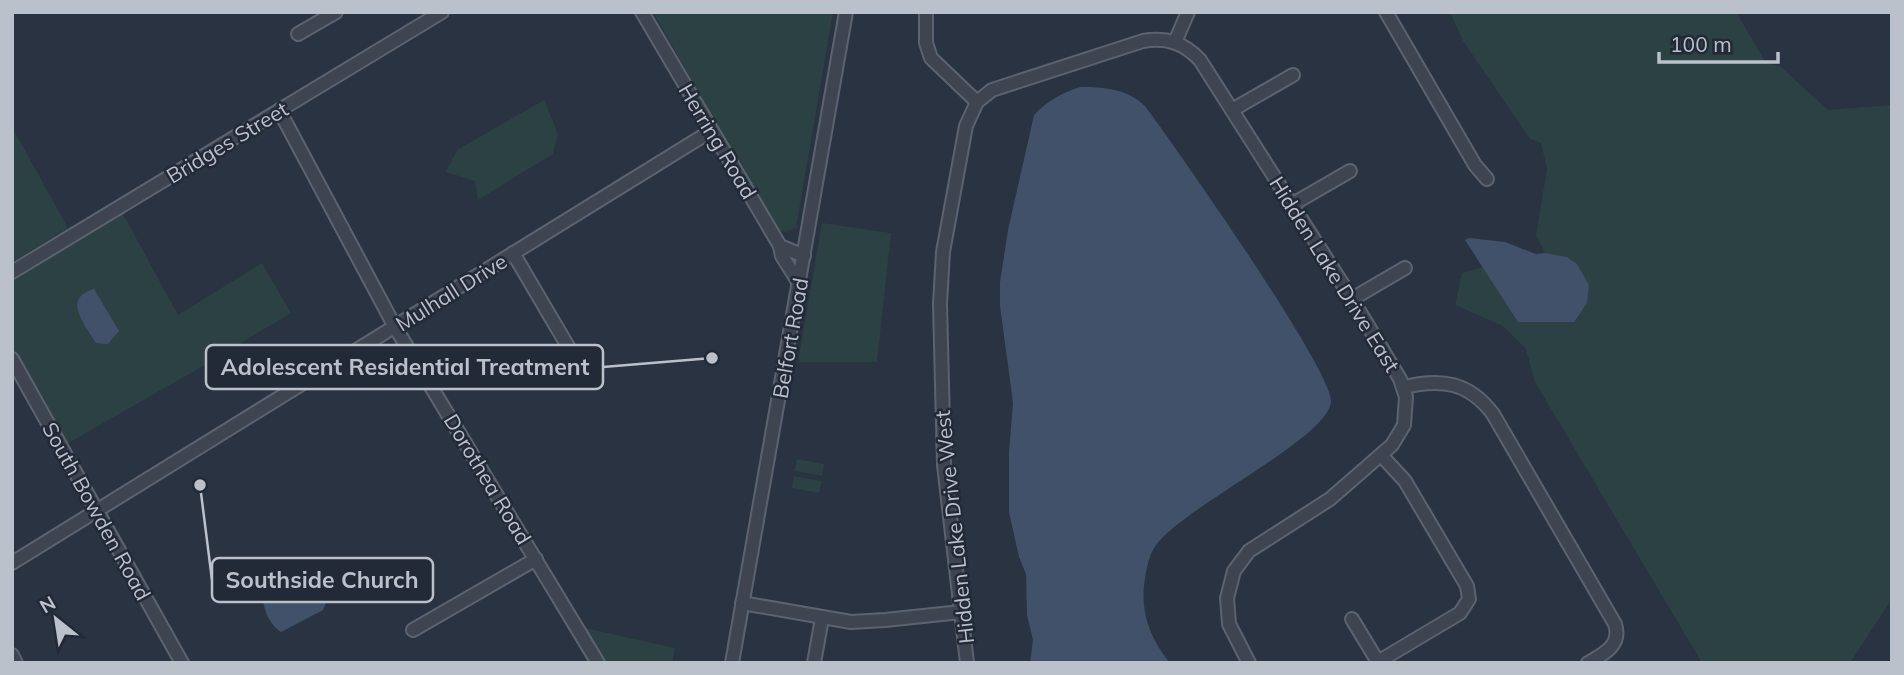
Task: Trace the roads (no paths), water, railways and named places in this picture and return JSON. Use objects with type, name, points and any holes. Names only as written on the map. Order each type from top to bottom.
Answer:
[{"type":"street","points":[[298,34],[336,12]]},
{"type":"street","name":"Bridges Street","points":[[12,272],[442,12]]},
{"type":"street","name":"Herring Road","points":[[642,12],[780,246],[782,256],[799,283]]},
{"type":"street","name":"Belfort Road","points":[[732,663],[846,12]]},
{"type":"street","points":[[926,12],[926,43],[931,58],[977,102],[1001,86],[1143,41],[1175,42],[1188,12]]},
{"type":"street","points":[[1387,12],[1475,165],[1487,179]]},
{"type":"street","name":"Hidden Lake Drive East","points":[[1175,42],[1200,60],[1293,204],[1404,387],[1407,407],[1404,425],[1381,455],[1330,499],[1261,542],[1242,559],[1230,584],[1227,612],[1233,635],[1249,663]]},
{"type":"street","points":[[1232,110],[1293,75]]},
{"type":"street","name":"Hidden Lake Drive West","points":[[967,663],[944,466],[940,285],[946,229],[965,126],[977,102]]},
{"type":"street","name":"Dorothea Road","points":[[279,110],[395,327],[598,663]]},
{"type":"street","name":"Mulhall Drive","points":[[12,563],[711,131]]},
{"type":"street","points":[[1293,204],[1350,172]]},
{"type":"street","points":[[780,246],[804,256]]},
{"type":"street","points":[[513,253],[573,355]]},
{"type":"street","points":[[1352,299],[1405,268]]},
{"type":"street","name":"South Bowden Road","points":[[12,359],[183,663]]},
{"type":"street","points":[[1404,387],[1432,381],[1451,384],[1470,392],[1486,405],[1615,624],[1617,632],[1613,645],[1607,652],[1588,663]]},
{"type":"street","points":[[1352,619],[1377,662],[1460,613],[1469,599],[1467,586],[1405,481],[1381,455]]},
{"type":"street","points":[[414,630],[536,559]]},
{"type":"street","points":[[743,603],[822,618],[867,622],[961,612]]},
{"type":"street","points":[[814,663],[822,618]]},
{"type":"street","points":[[12,655],[16,663]]},
{"type":"water","points":[[1080,87],[1115,90],[1131,96],[1145,106],[1281,305],[1325,382],[1331,402],[1324,417],[1306,434],[1195,511],[1153,549],[1145,580],[1144,607],[1153,636],[1170,663],[1030,663],[1033,640],[1027,615],[1026,574],[1019,557],[1009,512],[1009,452],[1013,403],[1000,306],[1000,282],[1008,230],[1034,115],[1055,98]]},
{"type":"water","points":[[1469,238],[1505,242],[1536,254],[1567,257],[1577,264],[1589,285],[1587,303],[1574,322],[1518,322],[1465,240]]},
{"type":"water","points":[[94,289],[119,331],[108,344],[96,343],[82,321],[77,306],[84,293]]},
{"type":"water","points":[[300,558],[306,560],[328,597],[323,610],[281,632],[264,607],[261,588]]},
{"type":"place","name":"Adolescent Residential Treatment","points":[[712,358]]},
{"type":"place","name":"Southside Church","points":[[200,485]]}]
